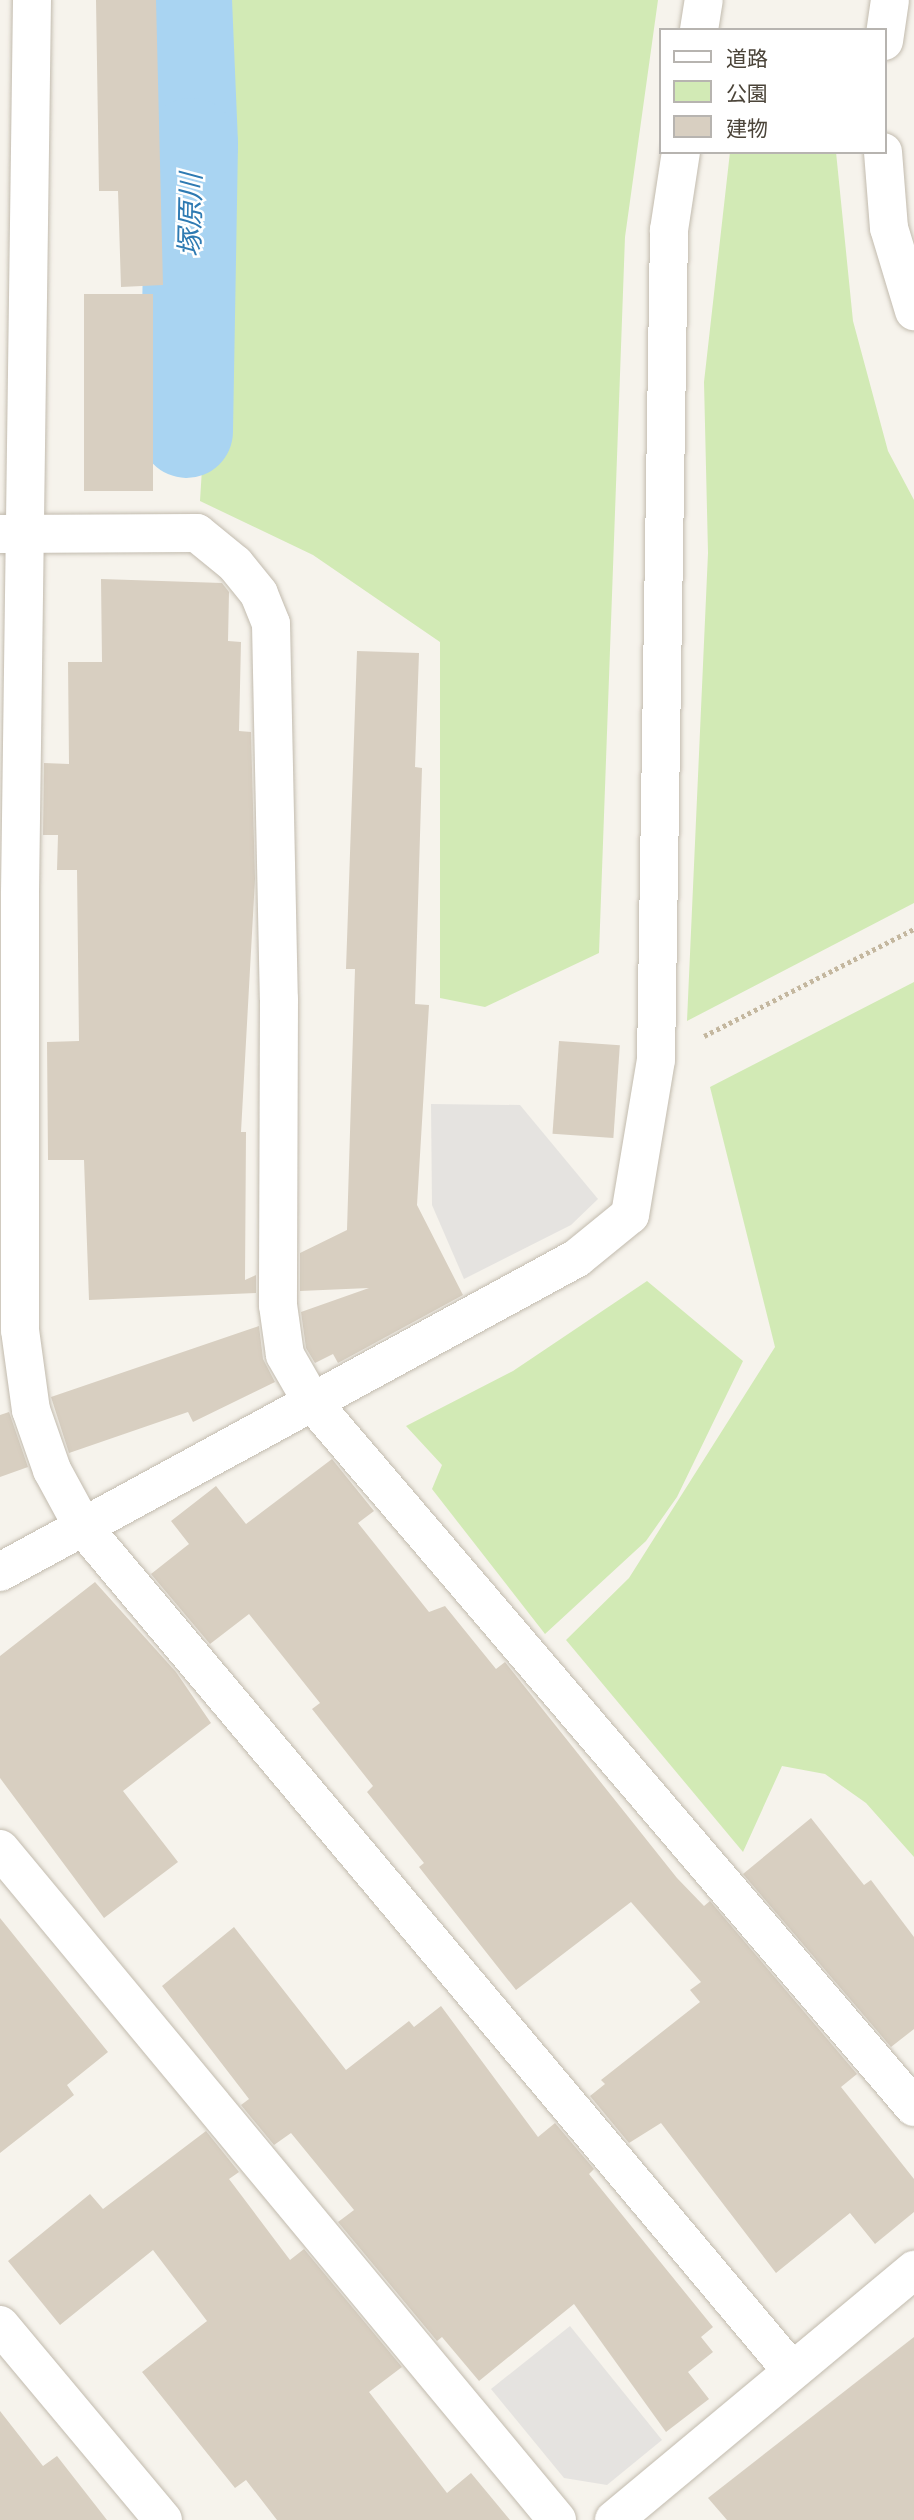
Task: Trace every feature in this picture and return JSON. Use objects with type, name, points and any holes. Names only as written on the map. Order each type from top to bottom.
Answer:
[{"type":"street","points":[[32,0],[10,533],[20,1330],[32,1410],[52,1470],[83,1527],[792,2371]]},
{"type":"street","points":[[699,28],[704,0]]},
{"type":"street","points":[[886,28],[890,0]]},
{"type":"street","points":[[0,1572],[577,1258],[630,1215],[656,1060],[669,230],[681,154]]},
{"type":"street","points":[[883,154],[889,228],[914,311]]},
{"type":"street","points":[[10,533],[197,533],[251,584],[271,624],[279,999],[278,1305],[285,1355],[312,1402],[914,2107]]},
{"type":"street","points":[[0,1849],[556,2520]]},
{"type":"street","points":[[614,2520],[914,2270]]},
{"type":"street","points":[[0,2325],[163,2520]]},
{"type":"path","points":[[656,1060],[914,929]]},
{"type":"green space","points":[[219,0],[658,0],[625,237],[599,953],[485,1007],[440,998],[440,642],[313,555],[200,501],[223,129]]},
{"type":"green space","points":[[730,154],[836,154],[853,321],[888,451],[914,500],[914,903],[687,1021],[708,553],[704,382]]},
{"type":"green space","points":[[914,982],[914,1857],[866,1803],[825,1774],[782,1766],[743,1852],[566,1640],[629,1578],[775,1347],[710,1087]]},
{"type":"green space","points":[[647,1281],[743,1361],[677,1497],[646,1541],[545,1634],[432,1489],[442,1465],[406,1426],[513,1371]]},
{"type":"shaded area","points":[[431,1104],[520,1105],[598,1199],[571,1225],[464,1279],[432,1205]]},
{"type":"shaded area","points":[[570,2326],[662,2440],[607,2485],[564,2478],[491,2389]]},
{"type":"building","points":[[96,0],[156,0],[163,285],[121,287],[118,191],[99,191]]},
{"type":"building","points":[[84,294],[153,294],[153,491],[84,491]]},
{"type":"building","points":[[101,579],[222,583],[229,592],[228,641],[241,642],[239,731],[251,732],[255,879],[241,1132],[246,1132],[245,1280],[256,1275],[256,1293],[89,1300],[84,1160],[48,1160],[47,1042],[79,1041],[77,870],[57,870],[58,835],[43,835],[44,763],[69,764],[68,662],[102,662]]},
{"type":"building","points":[[357,651],[419,653],[415,767],[422,768],[415,1004],[429,1005],[417,1205],[463,1295],[338,1363],[333,1354],[315,1363],[306,1348],[301,1312],[369,1288],[300,1291],[300,1253],[347,1230],[355,969],[346,969]]},
{"type":"building","points":[[559,1041],[620,1045],[613,1138],[553,1134]]},
{"type":"building","points":[[259,1326],[263,1359],[275,1382],[193,1422],[188,1412],[69,1453],[51,1397]]},
{"type":"building","points":[[9,1412],[28,1467],[0,1477],[0,1415]]},
{"type":"building","points":[[332,1459],[374,1511],[358,1523],[429,1612],[445,1606],[496,1669],[505,1662],[677,1878],[704,1906],[710,1901],[857,2074],[841,2087],[914,2179],[914,2212],[875,2244],[850,2213],[776,2273],[661,2123],[629,2143],[590,2096],[605,2084],[601,2080],[700,2002],[690,1990],[701,1982],[631,1902],[516,1990],[419,1867],[424,1863],[367,1792],[373,1786],[312,1709],[320,1703],[249,1614],[210,1644],[151,1574],[189,1544],[171,1521],[216,1486],[246,1524]]},
{"type":"building","points":[[95,1582],[176,1672],[211,1723],[123,1791],[178,1862],[104,1918],[0,1778],[0,1656]]},
{"type":"building","points":[[811,1818],[864,1885],[871,1880],[914,1937],[914,2029],[891,2047],[743,1874]]},
{"type":"building","points":[[0,1918],[108,2052],[67,2085],[74,2095],[0,2153]]},
{"type":"building","points":[[234,1927],[346,2070],[409,2021],[414,2027],[441,2006],[538,2137],[555,2123],[594,2169],[589,2174],[713,2327],[701,2337],[713,2352],[688,2372],[709,2399],[666,2432],[574,2304],[479,2381],[442,2337],[437,2341],[338,2222],[354,2210],[291,2133],[274,2145],[241,2105],[249,2099],[162,1986]]},
{"type":"building","points":[[206,2131],[239,2172],[229,2179],[290,2260],[304,2249],[402,2367],[369,2392],[447,2493],[471,2473],[510,2520],[277,2520],[246,2480],[235,2488],[142,2372],[207,2321],[153,2250],[60,2325],[8,2261],[90,2194],[103,2209]]},
{"type":"building","points":[[914,2337],[914,2520],[727,2520],[708,2498]]},
{"type":"building","points":[[0,2411],[43,2466],[57,2456],[107,2520],[0,2520]]},
{"type":"waterway","name":"塚原川","points":[[185,0],[191,144],[186,431]]}]
